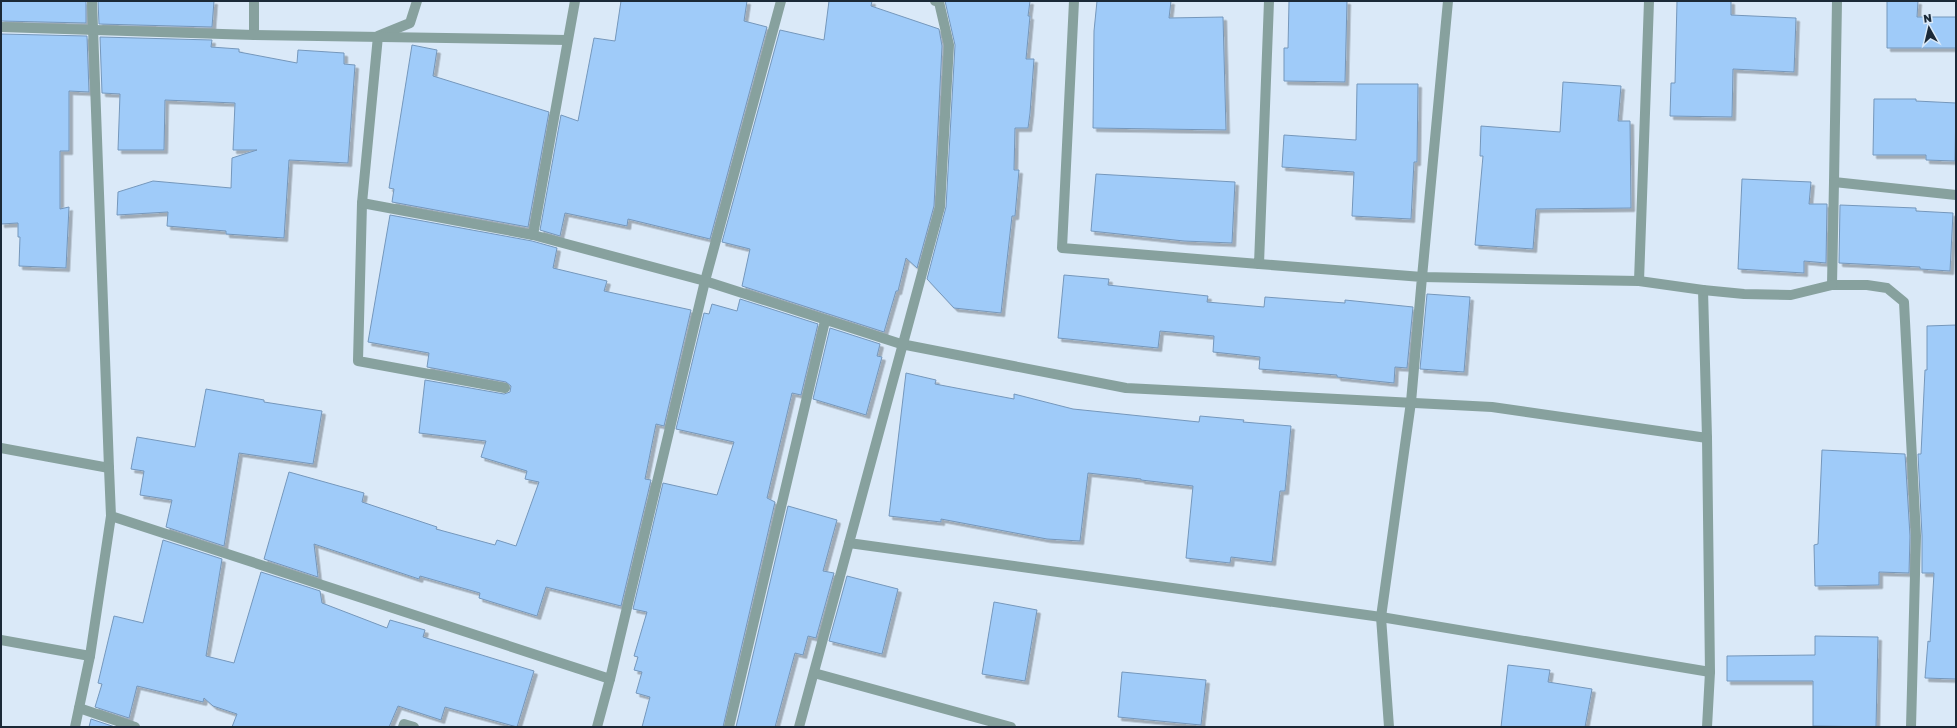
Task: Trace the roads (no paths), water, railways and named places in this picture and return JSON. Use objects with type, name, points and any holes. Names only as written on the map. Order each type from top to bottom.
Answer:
[{"type":"street","points":[[75,727],[90,656],[111,516],[92,1]]},
{"type":"street","points":[[254,1],[254,35]]},
{"type":"street","points":[[378,36],[410,23],[417,1]]},
{"type":"street","points":[[533,235],[575,1]]},
{"type":"street","points":[[597,727],[610,679],[705,281],[781,1]]},
{"type":"street","points":[[799,727],[901,344],[940,207],[949,45],[939,2],[935,1]]},
{"type":"street","points":[[1074,1],[1062,248],[1422,277],[1640,281],[1744,294],[1791,295],[1832,285],[1867,285],[1887,288],[1904,302],[1916,536],[1911,727]]},
{"type":"street","points":[[1259,264],[1269,1]]},
{"type":"street","points":[[1389,727],[1382,616],[1411,402],[1448,1]]},
{"type":"street","points":[[1640,281],[1649,1]]},
{"type":"street","points":[[1832,285],[1838,1]]},
{"type":"street","points":[[1,27],[254,35],[567,40]]},
{"type":"street","points":[[378,36],[362,203],[358,361],[505,388]]},
{"type":"street","points":[[1834,182],[1956,195]]},
{"type":"street","points":[[362,203],[533,235],[705,281],[825,321],[901,344],[1126,388],[1492,406],[1707,438]]},
{"type":"street","points":[[1703,290],[1707,438],[1710,672],[1707,727]]},
{"type":"street","points":[[728,727],[825,321]]},
{"type":"street","points":[[1,448],[109,468]]},
{"type":"street","points":[[111,516],[610,679]]},
{"type":"street","points":[[849,543],[1382,616],[1710,672]]},
{"type":"street","points":[[1,640],[90,656]]},
{"type":"street","points":[[814,673],[1011,727]]},
{"type":"street","points":[[79,708],[134,727]]},
{"type":"street","points":[[403,727],[404,724],[414,727]]}]
